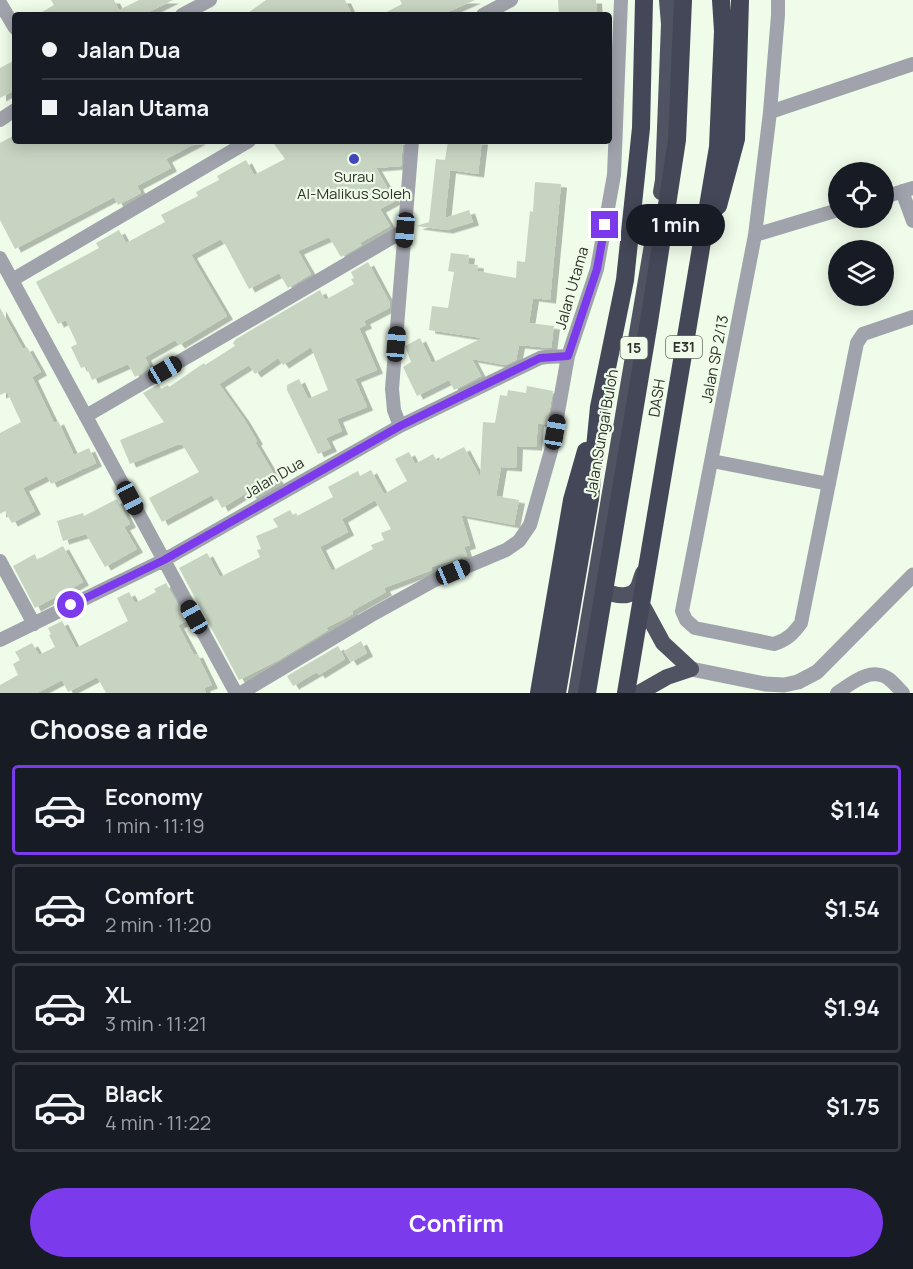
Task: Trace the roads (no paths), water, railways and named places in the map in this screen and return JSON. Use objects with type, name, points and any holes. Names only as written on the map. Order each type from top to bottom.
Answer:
[{"type":"highway","points":[[539,693],[572,500],[599,407],[625,280],[641,128],[644,0]]},
{"type":"highway","name":"Jalan Sungai Buloh","points":[[576,693],[663,180],[669,24],[667,0]]},
{"type":"highway","name":"DASH","points":[[587,693],[677,140],[683,0]]},
{"type":"highway","points":[[631,693],[718,155],[721,0]]},
{"type":"highway","name":"DASH","points":[[626,693],[718,147],[723,31],[721,0]]},
{"type":"highway","points":[[693,295],[736,139],[740,0]]},
{"type":"highway","points":[[557,693],[590,499],[599,407]]},
{"type":"highway","points":[[595,577],[600,590],[614,595],[628,596],[637,590],[656,535]]},
{"type":"highway","points":[[639,693],[667,677],[691,669],[663,642],[644,608]]},
{"type":"street","points":[[188,12],[210,0]]},
{"type":"street","points":[[489,12],[511,0]]},
{"type":"street","name":"Jalan Utama","points":[[241,693],[435,580],[506,550],[519,541],[530,525],[551,451],[568,356],[597,269],[614,175],[621,0]]},
{"type":"street","name":"Jalan SP 2/13","points":[[778,0],[770,112],[755,235],[682,611],[686,620],[695,627],[774,644],[793,634],[801,623],[829,484]]},
{"type":"street","points":[[0,3],[12,23]]},
{"type":"street","points":[[770,112],[913,64]]},
{"type":"street","points":[[12,280],[244,144]]},
{"type":"street","points":[[400,426],[394,410],[392,389],[412,144]]},
{"type":"street","points":[[908,190],[913,220]]},
{"type":"street","points":[[755,235],[828,213]]},
{"type":"street","points":[[86,416],[405,230]]},
{"type":"street","points":[[0,258],[236,693]]},
{"type":"street","points":[[712,461],[829,484],[857,343],[863,334],[913,317]]},
{"type":"street","name":"Jalan Dua","points":[[0,640],[164,560],[400,426],[540,358],[568,356]]},
{"type":"street","points":[[0,561],[34,624]]},
{"type":"street","points":[[691,669],[765,684],[784,685],[798,682],[817,672],[913,575]]},
{"type":"street","points":[[837,693],[861,677],[877,674],[887,678],[903,693]]},
{"type":"place","name":"Surau Al-Malikus Soleh","points":[[354,159]]}]
